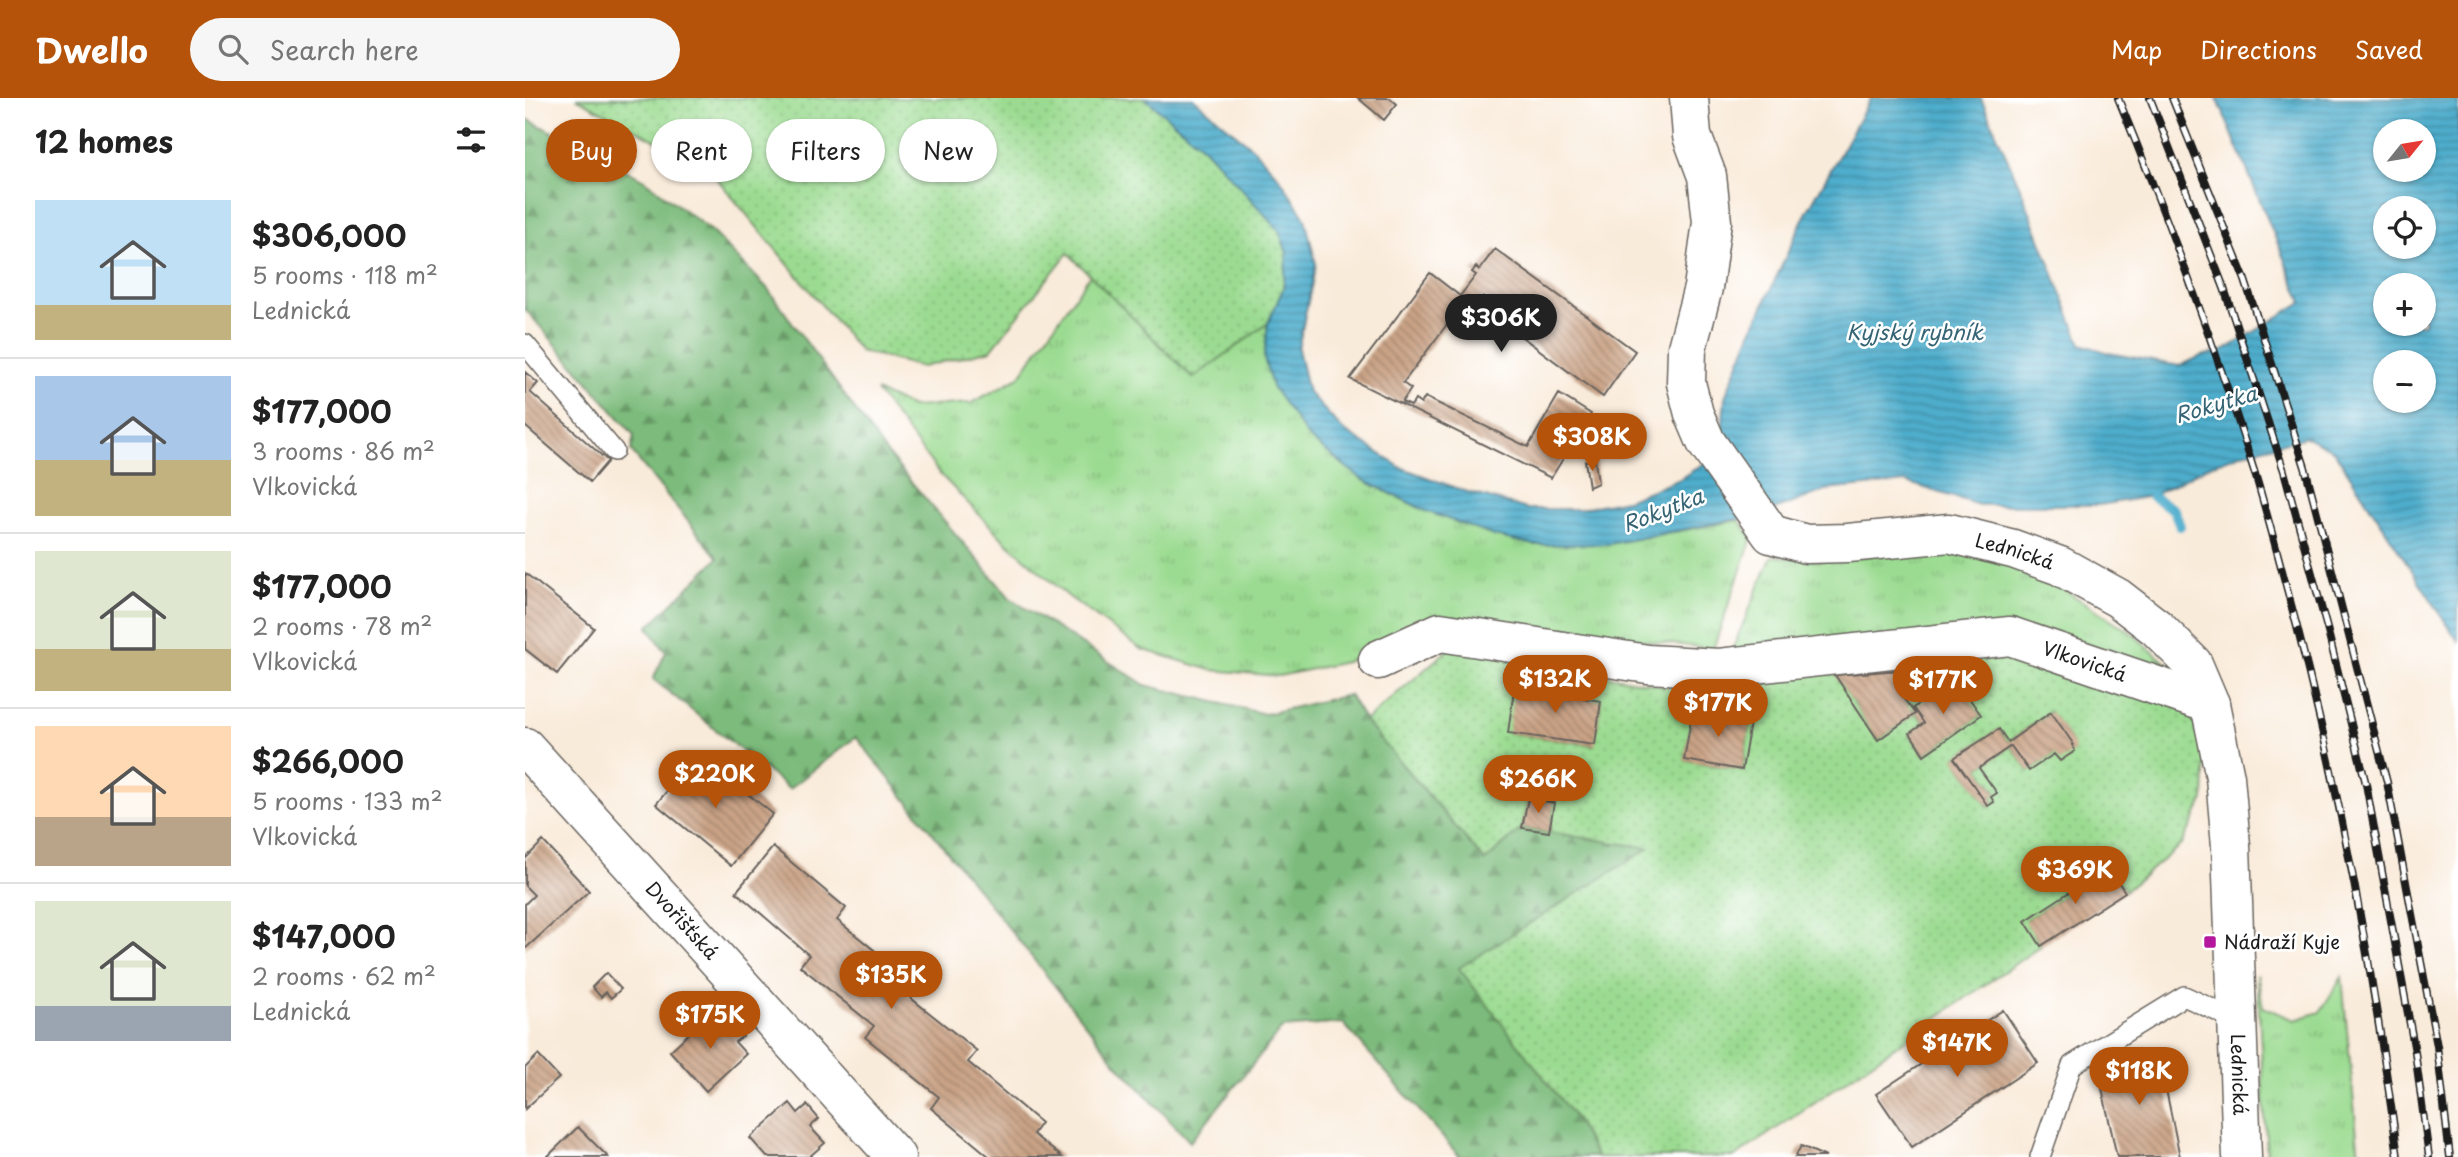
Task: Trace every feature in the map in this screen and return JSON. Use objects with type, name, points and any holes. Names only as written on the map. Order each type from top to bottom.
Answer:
[{"type":"street","points":[[1662,98],[1692,136]]},
{"type":"street","name":"Lednická","points":[[1689,98],[1692,136],[1707,176],[1712,222],[1703,288],[1687,348],[1686,383],[1693,414],[1706,442],[1771,534],[1806,544],[1847,543],[1949,533],[2013,549],[2060,565],[2118,598],[2157,628],[2193,664],[2210,704],[2225,777],[2230,834],[2242,1157]]},
{"type":"street","name":"Vlkovická","points":[[1378,660],[1440,632],[1649,664],[1719,668],[2010,636],[2210,704]]},
{"type":"street","name":"Dvořišťská","points":[[525,747],[896,1157]]},
{"type":"lane","points":[[525,344],[614,452]]},
{"type":"lane","points":[[2040,1157],[2072,1065],[2184,996],[2236,1020]]},
{"type":"green space","points":[[576,98],[1145,98],[1204,148],[1279,230],[1287,253],[1283,289],[1268,323],[1193,378],[1068,253],[991,350],[922,367],[860,351],[720,182],[752,182],[752,119],[651,119],[651,138],[637,131],[637,119],[615,119]]},
{"type":"green space","points":[[525,118],[546,129],[546,182],[637,182],[637,176],[709,229],[767,288],[884,450],[1010,598],[1145,685],[1265,714],[1349,695],[1365,721],[1485,861],[1522,828],[1650,848],[1575,1118],[1597,1157],[1460,1157],[1343,1023],[1282,1028],[1190,1142],[1118,1065],[856,737],[789,789],[653,679],[666,652],[648,627],[718,558],[631,451],[634,435],[525,309]]},
{"type":"green space","points":[[1090,275],[1193,378],[1268,323],[1264,358],[1363,480],[1426,511],[1494,536],[1609,544],[1739,520],[1752,538],[1713,649],[1451,617],[1430,621],[1346,662],[1279,676],[1211,670],[1141,649],[1069,597],[1004,540],[940,474],[876,391],[912,407],[972,403],[1019,377]]},
{"type":"green space","points":[[1881,554],[1972,554],[2044,577],[2129,631],[2181,676],[1731,652],[1772,556],[1818,561]]},
{"type":"green space","points":[[2010,640],[2188,711],[2206,749],[2204,800],[2182,844],[2125,891],[2108,867],[2026,920],[2041,946],[1735,1157],[1597,1157],[1575,1118],[1459,968],[1649,848],[1549,832],[1554,803],[1528,798],[1522,828],[1485,861],[1365,721],[1451,647],[1679,689]],"holes":[[[1901,670],[1912,687],[1901,695],[1914,714],[1878,740],[1836,675]],[[1534,685],[1583,691],[1583,698],[1601,701],[1594,745],[1509,733]],[[1693,708],[1751,717],[1742,770],[1685,760]],[[1913,709],[1981,715],[1924,755],[1910,734],[1924,723]],[[2050,712],[2071,742],[2029,771],[2011,746],[1979,768],[1997,793],[1991,797],[1994,802],[1988,806],[1955,758],[1999,729],[2008,742]]]},
{"type":"green space","points":[[2257,974],[2263,1007],[2295,1020],[2320,1012],[2342,977],[2359,1157],[2267,1157]]},
{"type":"water","name":"Kyjský rybník","points":[[1145,98],[1193,98],[1254,149],[1280,178],[1305,218],[1316,264],[1298,349],[1308,392],[1342,429],[1400,467],[1461,490],[1527,509],[1579,509],[1626,500],[1678,480],[1720,453],[1725,397],[1750,335],[1802,221],[1871,98],[1981,98],[2022,192],[2081,344],[2109,353],[2180,366],[2201,356],[2223,351],[2302,302],[2217,98],[2458,98],[2458,641],[2334,451],[2307,437],[2243,453],[2206,467],[2152,496],[2099,505],[1979,505],[1906,482],[1826,490],[1764,514],[1609,544],[1534,545],[1494,536],[1426,511],[1363,480],[1309,438],[1272,387],[1264,358],[1268,323],[1283,289],[1287,253],[1279,230],[1204,148]]},
{"type":"building","points":[[1358,98],[1390,98],[1397,104],[1384,120]]},
{"type":"building","points":[[1495,249],[1635,351],[1603,397],[1510,328],[1514,321],[1483,297],[1474,311],[1465,306],[1460,313],[1457,311],[1403,383],[1411,389],[1402,402],[1411,406],[1415,400],[1421,404],[1425,397],[1528,447],[1559,394],[1591,414],[1551,478],[1350,379],[1430,273],[1460,296],[1476,275],[1472,272],[1476,267],[1479,270]]},
{"type":"building","points":[[525,372],[538,383],[530,392],[608,461],[590,482],[525,426]]},
{"type":"building","points":[[1595,460],[1598,483],[1589,487],[1585,461]]},
{"type":"building","points":[[525,573],[594,628],[557,674],[525,649]]},
{"type":"building","points":[[1901,670],[1912,687],[1901,695],[1915,714],[1878,740],[1835,675]]},
{"type":"building","points":[[1955,678],[1981,715],[1924,755],[1910,733],[1924,723],[1913,708]]},
{"type":"building","points":[[1534,685],[1584,691],[1583,698],[1601,701],[1595,745],[1508,733],[1514,689],[1533,691]]},
{"type":"building","points":[[1693,708],[1751,717],[1742,770],[1684,760]]},
{"type":"building","points":[[2051,712],[2072,742],[2075,751],[2060,761],[2054,754],[2029,771],[2011,746],[1979,768],[1997,793],[1991,797],[1994,802],[1988,806],[1954,758],[1999,729],[2008,742]]},
{"type":"building","points":[[698,754],[773,814],[731,866],[656,804]]},
{"type":"building","points":[[1528,798],[1554,803],[1549,832],[1522,828]]},
{"type":"building","points":[[543,841],[589,891],[525,949],[525,904],[534,895],[525,886],[525,859]]},
{"type":"building","points":[[773,847],[846,908],[837,920],[911,980],[902,991],[977,1051],[968,1062],[1041,1123],[1033,1134],[1062,1157],[990,1157],[931,1108],[939,1097],[865,1037],[874,1026],[800,966],[809,955],[736,892]]},
{"type":"building","points":[[2108,867],[2125,892],[2041,946],[2025,921]]},
{"type":"building","points":[[606,973],[621,989],[611,998],[606,992],[601,997],[592,987]]},
{"type":"building","points":[[2003,1010],[2038,1063],[1912,1147],[1876,1094]]},
{"type":"building","points":[[710,1014],[719,1024],[727,1017],[743,1036],[735,1042],[746,1054],[706,1091],[670,1051]]},
{"type":"building","points":[[2158,1051],[2180,1157],[2117,1157],[2097,1065]]},
{"type":"building","points":[[538,1055],[559,1078],[525,1109],[525,1068]]},
{"type":"building","points":[[790,1103],[798,1113],[807,1105],[819,1119],[810,1127],[825,1143],[809,1157],[767,1157],[750,1138]]},
{"type":"building","points":[[578,1127],[608,1157],[547,1157]]},
{"type":"building","points":[[1801,1146],[1826,1157],[1795,1157]]},
{"type":"waterway","points":[[2152,496],[2174,510],[2180,526]]},
{"type":"railway","points":[[2118,98],[2174,238],[2225,381],[2256,477],[2303,649],[2351,865],[2377,1011],[2398,1157]]},
{"type":"railway","points":[[2150,98],[2224,288],[2284,471],[2328,632],[2366,784],[2415,1052],[2429,1157]]},
{"type":"railway","points":[[2172,98],[2245,280],[2305,467],[2387,782],[2437,1046],[2450,1157]]},
{"type":"place","name":"Nádraží Kyje","points":[[2210,942]]},
{"type":"water label","name":"Rokytka","points":[[2216,405]]},
{"type":"water label","name":"Rokytka","points":[[1663,511]]}]
